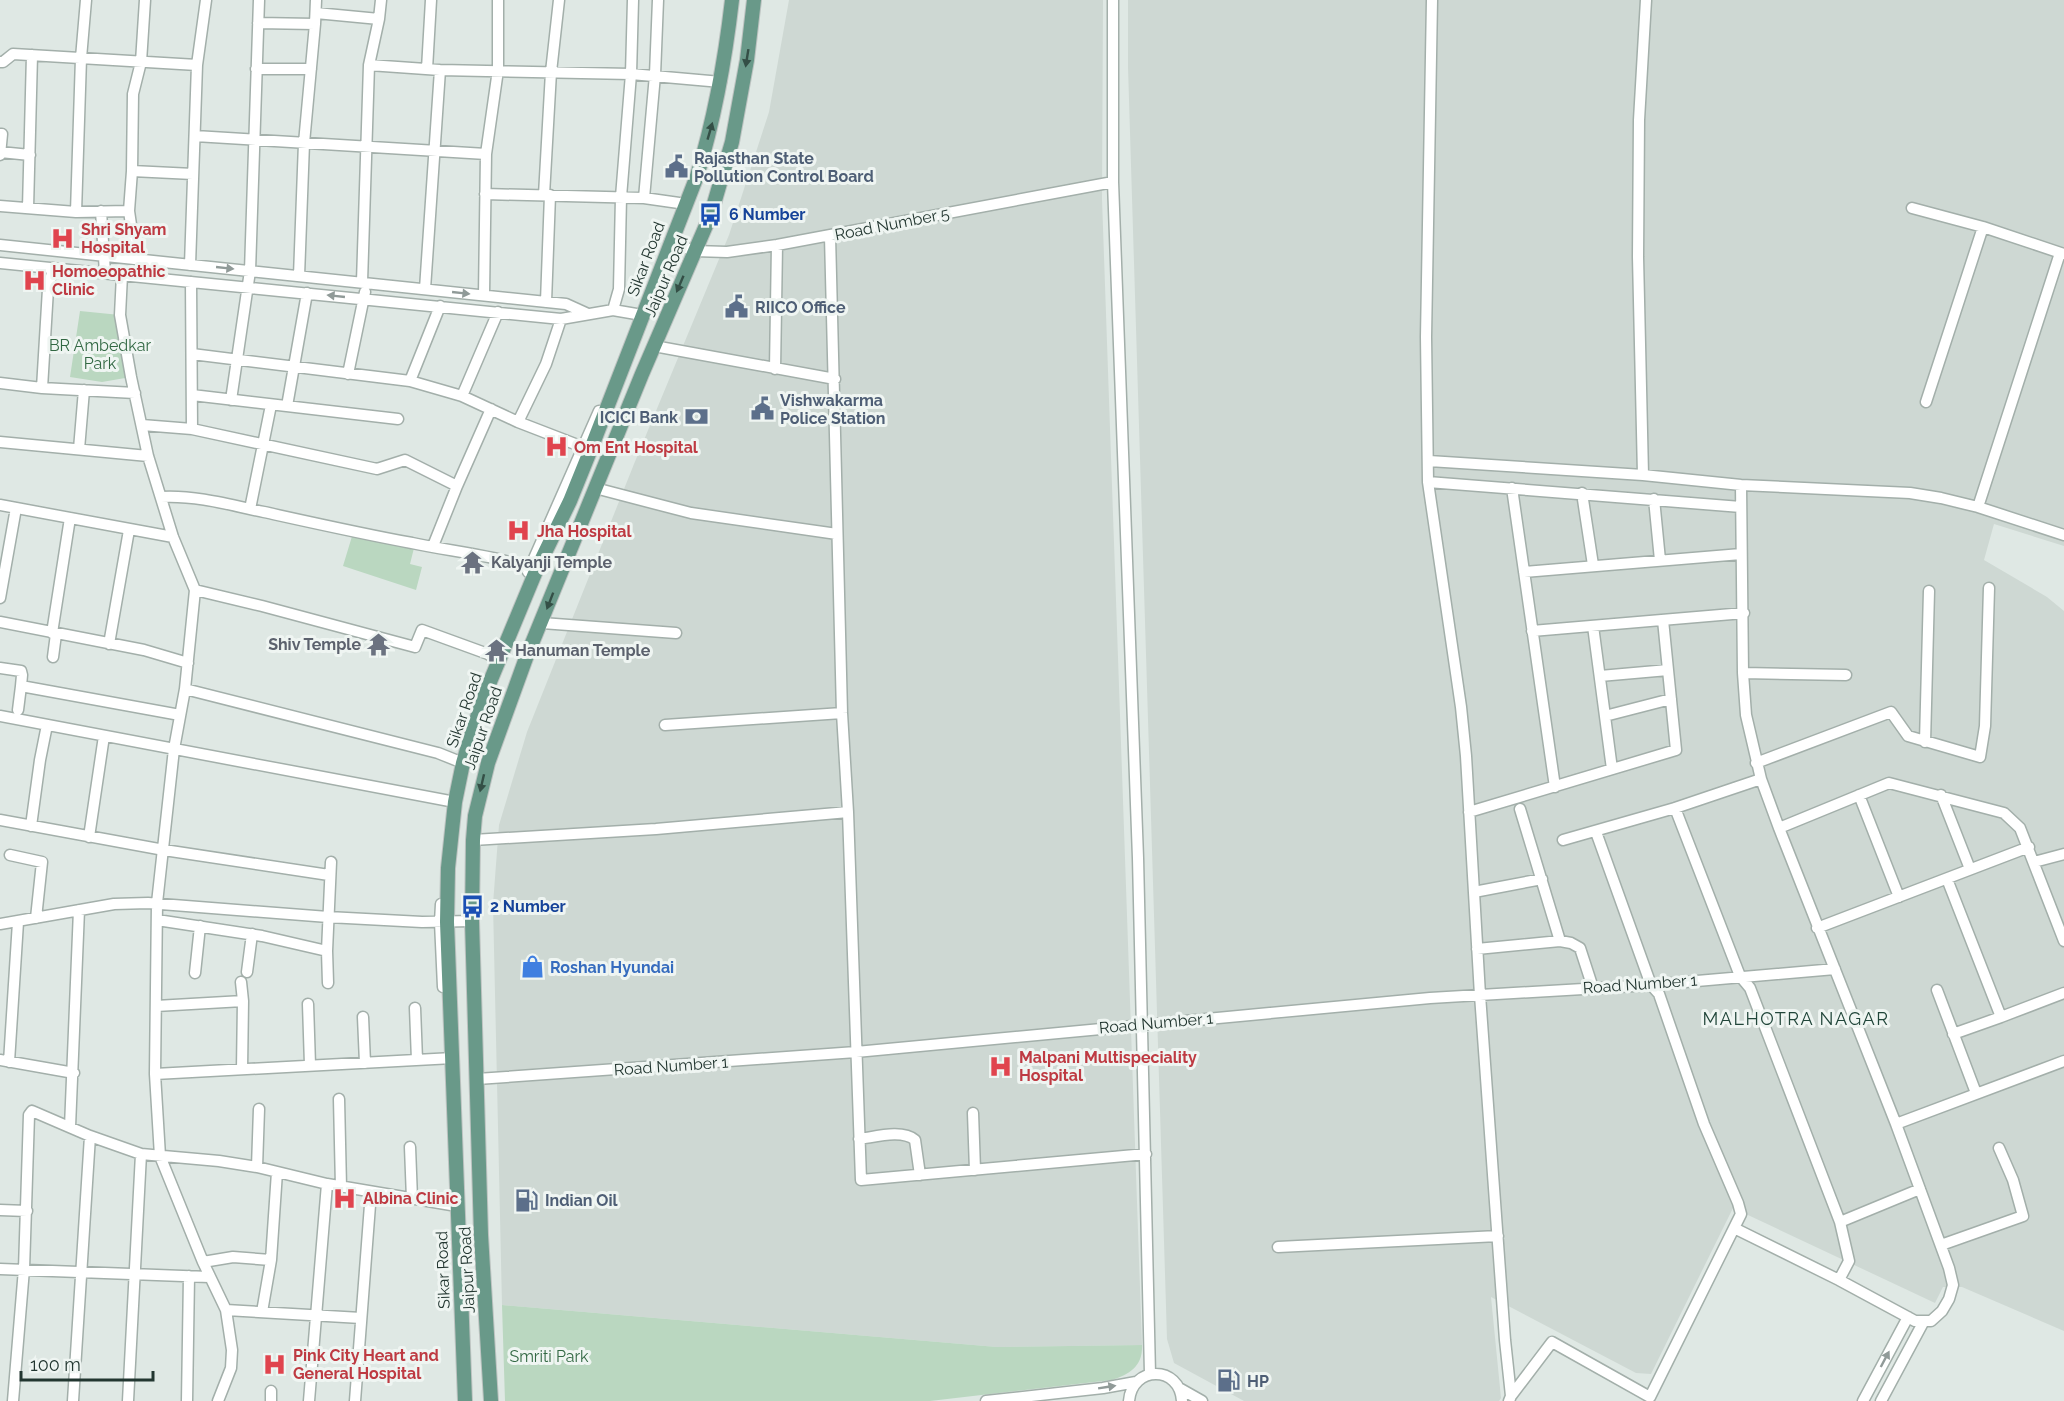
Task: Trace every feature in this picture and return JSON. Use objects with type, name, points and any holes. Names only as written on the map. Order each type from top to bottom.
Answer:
[{"type":"main road","name":"Sikar Road","points":[[465,1401],[454,1206],[443,922],[452,802],[460,762],[496,659],[533,569],[570,501],[587,449],[629,354],[697,176],[712,125],[721,82],[732,0]]},
{"type":"main road","name":"Jaipur Road","points":[[493,1398],[481,1235],[471,921],[472,840],[482,782],[523,666],[654,346],[711,214],[732,142],[747,60],[754,0]]},
{"type":"street","points":[[76,212],[81,58],[86,0]]},
{"type":"street","points":[[136,259],[129,211],[133,94],[141,62],[145,0]]},
{"type":"street","points":[[190,264],[197,65],[206,0]]},
{"type":"street","points":[[231,400],[250,271],[259,0]]},
{"type":"street","points":[[299,276],[304,143],[316,0]]},
{"type":"street","points":[[348,374],[364,299],[365,147],[369,65],[380,19],[381,0]]},
{"type":"street","points":[[427,69],[431,0]]},
{"type":"street","points":[[484,311],[486,154],[498,70],[498,0]]},
{"type":"street","points":[[546,302],[551,72],[559,0]]},
{"type":"street","points":[[613,310],[619,289],[621,197],[631,74],[633,0]]},
{"type":"street","points":[[644,198],[655,75],[658,0]]},
{"type":"street","points":[[1113,0],[1113,182],[1138,858],[1150,1374]]},
{"type":"street","points":[[1432,0],[1426,337],[1428,482],[1461,707],[1510,1398]]},
{"type":"street","points":[[1643,475],[1638,257],[1639,120],[1646,0]]},
{"type":"street","points":[[258,23],[316,19],[380,19]]},
{"type":"street","points":[[0,62],[14,54],[197,65]]},
{"type":"street","points":[[28,208],[32,55]]},
{"type":"street","points":[[369,65],[440,70],[655,75],[721,82]]},
{"type":"street","points":[[256,69],[311,69]]},
{"type":"street","points":[[425,289],[440,70]]},
{"type":"street","points":[[0,134],[2,134],[0,153],[30,155]]},
{"type":"street","points":[[195,136],[486,154]]},
{"type":"street","points":[[132,171],[193,174]]},
{"type":"street","name":"Road Number 5","points":[[670,242],[694,251],[727,252],[831,236],[1113,182]]},
{"type":"street","points":[[485,194],[644,198],[686,204]]},
{"type":"street","points":[[0,206],[76,212],[129,211]]},
{"type":"street","points":[[1912,208],[1983,227],[2062,254],[1978,507]]},
{"type":"street","points":[[101,211],[105,273]]},
{"type":"street","points":[[1926,402],[1983,227]]},
{"type":"street","points":[[831,236],[842,714],[848,812],[861,1180],[1146,1154]]},
{"type":"street","points":[[0,245],[566,304],[588,314]]},
{"type":"street","points":[[775,369],[777,245]]},
{"type":"street","points":[[0,262],[561,319],[613,310],[642,315]]},
{"type":"street","points":[[42,388],[48,289],[53,268]]},
{"type":"street","points":[[122,275],[120,315],[148,456],[173,537],[195,590],[185,689],[174,749],[157,903],[155,1074],[160,1156],[209,1277],[226,1310],[232,1350],[231,1368],[218,1401]]},
{"type":"street","points":[[191,282],[192,429]]},
{"type":"street","points":[[287,406],[307,293]]},
{"type":"street","points":[[410,381],[440,306]]},
{"type":"street","points":[[462,396],[498,312]]},
{"type":"street","points":[[518,422],[546,364],[561,319]]},
{"type":"street","points":[[654,346],[835,380]]},
{"type":"street","points":[[192,354],[410,381],[462,396],[518,422],[587,449]]},
{"type":"street","points":[[0,384],[135,393]]},
{"type":"street","points":[[79,449],[84,390]]},
{"type":"street","points":[[192,395],[398,419]]},
{"type":"street","points":[[250,509],[271,405]]},
{"type":"street","points":[[433,546],[490,409]]},
{"type":"street","points":[[142,425],[192,429],[376,469],[405,460],[457,486]]},
{"type":"street","points":[[0,442],[148,456]]},
{"type":"street","points":[[1429,461],[1643,475],[1741,485],[1910,494],[1941,498],[1978,507],[2064,535]]},
{"type":"street","points":[[1428,482],[1741,507]]},
{"type":"street","points":[[1734,1228],[1915,1321],[1931,1320],[1942,1311],[1949,1299],[1953,1285],[1941,1245],[1896,1124],[1817,928],[1756,763],[1746,715],[1743,673],[1741,485]]},
{"type":"street","points":[[595,488],[691,513],[837,534]]},
{"type":"street","points":[[1512,488],[1555,787]]},
{"type":"street","points":[[1582,494],[1593,565]]},
{"type":"street","points":[[161,497],[181,496],[250,509],[522,564],[533,569]]},
{"type":"street","points":[[1654,499],[1660,560]]},
{"type":"street","points":[[0,505],[173,537]]},
{"type":"street","points":[[0,598],[16,508]]},
{"type":"street","points":[[53,657],[70,518]]},
{"type":"street","points":[[109,644],[129,530]]},
{"type":"street","points":[[1524,572],[1741,554]]},
{"type":"street","points":[[1756,763],[1892,712],[1908,736],[1980,757],[1985,716],[1989,588]]},
{"type":"street","points":[[195,590],[415,647],[422,630],[496,659]]},
{"type":"street","points":[[1925,742],[1929,591]]},
{"type":"street","points":[[1532,632],[1744,613]]},
{"type":"street","points":[[1469,812],[1676,750],[1663,620]]},
{"type":"street","points":[[0,622],[144,650],[188,663]]},
{"type":"street","points":[[542,623],[676,633]]},
{"type":"street","points":[[1593,626],[1612,769]]},
{"type":"street","points":[[0,668],[21,671],[18,710]]},
{"type":"street","points":[[1600,676],[1668,670]]},
{"type":"street","points":[[1743,673],[1846,675]]},
{"type":"street","points":[[21,686],[180,714]]},
{"type":"street","points":[[185,689],[438,753],[460,762]]},
{"type":"street","points":[[1605,716],[1671,699]]},
{"type":"street","points":[[665,725],[842,714]]},
{"type":"street","points":[[0,716],[452,802]]},
{"type":"street","points":[[31,826],[39,760],[47,725]]},
{"type":"street","points":[[89,837],[104,736]]},
{"type":"street","points":[[1563,840],[1675,808],[1761,779]]},
{"type":"street","points":[[1779,828],[1889,783],[2004,813],[2020,828],[2029,847],[2064,941]]},
{"type":"street","points":[[1859,795],[1899,897]]},
{"type":"street","points":[[1941,795],[1970,869]]},
{"type":"street","points":[[1675,808],[1740,976],[1750,987],[1840,1222],[1849,1261],[1839,1280]]},
{"type":"street","points":[[1520,809],[1560,941]]},
{"type":"street","points":[[472,840],[656,829],[848,812]]},
{"type":"street","points":[[0,820],[164,850],[329,875]]},
{"type":"street","points":[[1510,1398],[1552,1342],[1650,1397],[1741,1214],[1704,1124],[1659,994],[1651,985],[1596,832]]},
{"type":"street","points":[[1817,928],[2029,847]]},
{"type":"street","points":[[2034,862],[2064,854]]},
{"type":"street","points":[[10,855],[42,862],[36,918]]},
{"type":"street","points":[[327,983],[331,862]]},
{"type":"street","points":[[1474,892],[1542,879]]},
{"type":"street","points":[[1947,879],[2001,1017]]},
{"type":"street","points":[[0,924],[114,904],[157,903],[328,917],[471,921]]},
{"type":"street","points":[[70,1127],[79,910]]},
{"type":"street","points":[[157,920],[252,934],[327,951]]},
{"type":"street","points":[[18,922],[5,1061],[74,1073]]},
{"type":"street","points":[[195,973],[200,926]]},
{"type":"street","points":[[242,1069],[244,977],[252,934]]},
{"type":"street","points":[[1477,950],[1560,941],[1571,943],[1580,948],[1593,988]]},
{"type":"street","name":"Road Number 1","points":[[477,1079],[856,1052],[1419,999],[1651,985],[1835,969]]},
{"type":"street","points":[[1936,990],[1976,1093]]},
{"type":"street","points":[[1953,1034],[2064,993]]},
{"type":"street","points":[[156,1006],[243,1001]]},
{"type":"street","points":[[308,1004],[310,1065]]},
{"type":"street","points":[[415,1008],[417,1060]]},
{"type":"street","points":[[363,1017],[365,1062]]},
{"type":"street","points":[[155,1074],[449,1058]]},
{"type":"street","points":[[1896,1124],[2064,1061]]},
{"type":"street","points":[[339,1099],[341,1186]]},
{"type":"street","points":[[257,1167],[259,1109]]},
{"type":"street","points":[[13,1401],[24,1269],[29,1115],[32,1111],[90,1136],[141,1154],[257,1167],[327,1184],[454,1206],[459,1401]]},
{"type":"street","points":[[973,1113],[975,1170]]},
{"type":"street","points":[[73,1401],[90,1136]]},
{"type":"street","points":[[860,1139],[911,1136],[915,1140],[920,1175]]},
{"type":"street","points":[[410,1147],[412,1198]]},
{"type":"street","points":[[1941,1245],[2023,1216],[2013,1180],[1999,1148]]},
{"type":"street","points":[[128,1401],[141,1154]]},
{"type":"street","points":[[262,1312],[271,1260],[277,1172]]},
{"type":"street","points":[[309,1401],[327,1184]]},
{"type":"street","points":[[1840,1222],[1920,1189]]},
{"type":"street","points":[[355,1401],[371,1192]]},
{"type":"street","points":[[0,1210],[27,1211]]},
{"type":"street","points":[[1278,1247],[1498,1236]]},
{"type":"street","points":[[203,1262],[233,1257],[271,1260]]},
{"type":"street","points":[[0,1269],[209,1277]]},
{"type":"street","points":[[188,1401],[189,1276]]},
{"type":"street","points":[[226,1310],[361,1318]]},
{"type":"street","points":[[1863,1401],[1908,1317]]},
{"type":"street","points":[[1881,1401],[1924,1321]]},
{"type":"street","points":[[986,1401],[1103,1388],[1136,1382],[1150,1374],[1167,1376],[1179,1388],[1202,1401]]},
{"type":"street","points":[[1129,1401],[1130,1392],[1136,1382]]},
{"type":"street","points":[[1179,1388],[1182,1401]]},
{"type":"shaded area","points":[[789,0],[1103,0],[1102,199],[1142,1345],[997,1347],[502,1305],[493,904],[499,825],[527,732],[729,235],[769,112]]},
{"type":"shaded area","points":[[1128,0],[2064,0],[2064,546],[1994,524],[1984,560],[2047,597],[2064,611],[2064,1331],[1962,1287],[1943,1287],[1935,1303],[1733,1208],[1651,1374],[1636,1373],[1491,1297],[1501,1398],[1499,1401],[1244,1401],[1174,1363],[1167,1339],[1128,67]]},
{"type":"green space","name":"BR Ambedkar Park","points":[[80,311],[120,315],[131,377],[102,382],[70,377]]},
{"type":"green space","points":[[353,533],[415,544],[410,564],[422,567],[416,590],[343,566]]},
{"type":"green space","name":"Smriti Park","points":[[502,1305],[997,1347],[1142,1345],[1142,1352],[1138,1364],[1130,1372],[1112,1380],[930,1401],[505,1401]]},
{"type":"place","name":"Rajasthan State Pollution Control Board","points":[[676,167]]},
{"type":"place","name":"6 Number","points":[[711,214]]},
{"type":"place","name":"Shri Shyam Hospital","points":[[63,238]]},
{"type":"place","name":"Homoeopathic Clinic","points":[[34,280]]},
{"type":"place","name":"RIICO Office","points":[[737,307]]},
{"type":"place","name":"Vishwakarma Police Station","points":[[762,409]]},
{"type":"place","name":"ICICI Bank","points":[[696,417]]},
{"type":"place","name":"Om Ent Hospital","points":[[556,447]]},
{"type":"place","name":"Jha Hospital","points":[[519,531]]},
{"type":"place","name":"Kalyanji Temple","points":[[473,562]]},
{"type":"place","name":"Shiv Temple","points":[[379,644]]},
{"type":"place","name":"Hanuman Temple","points":[[497,650]]},
{"type":"place","name":"2 Number","points":[[472,906]]},
{"type":"place","name":"Roshan Hyundai","points":[[532,967]]},
{"type":"place","name":"Malpani Multispeciality Hospital","points":[[1001,1066]]},
{"type":"place","name":"Albina Clinic","points":[[345,1198]]},
{"type":"place","name":"Indian Oil","points":[[527,1200]]},
{"type":"place","name":"Pink City Heart and General Hospital","points":[[275,1364]]},
{"type":"place","name":"HP","points":[[1229,1381]]},
{"type":"district","name":"MALHOTRA NAGAR","points":[[1796,1018]]}]
